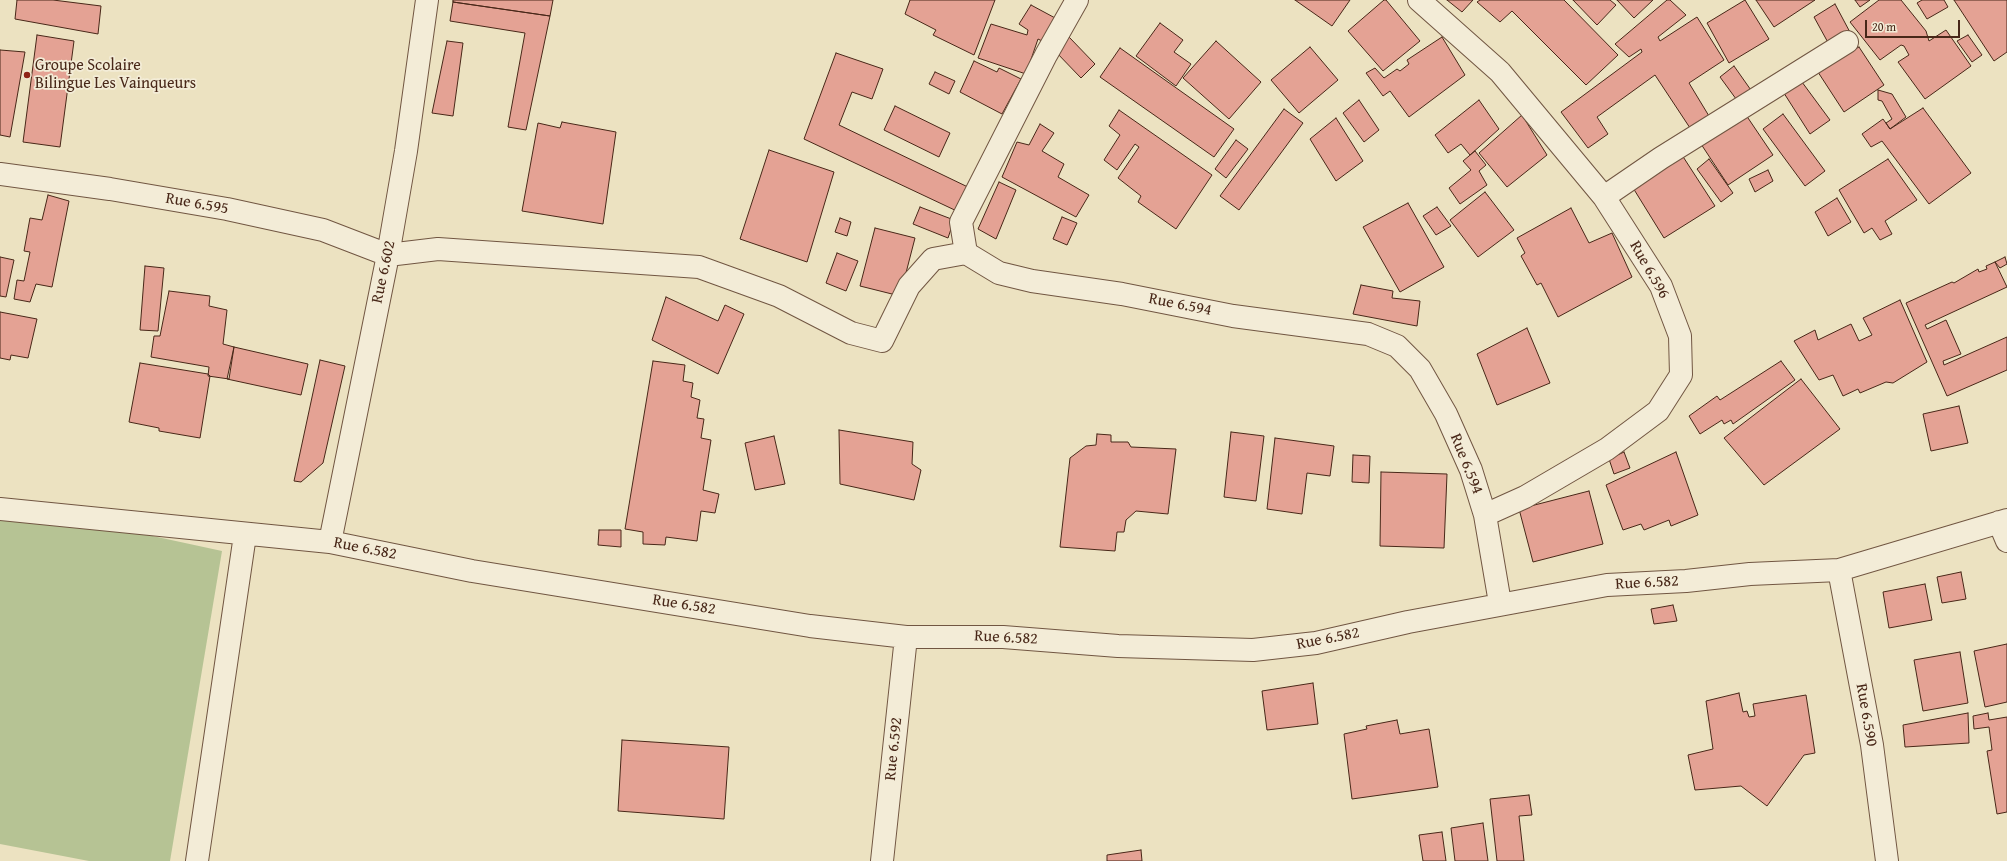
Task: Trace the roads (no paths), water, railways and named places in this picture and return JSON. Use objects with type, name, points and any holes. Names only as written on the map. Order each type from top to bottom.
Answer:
[{"type":"street","name":"Rue 6.602","points":[[330,542],[388,255],[406,151],[427,0]]},
{"type":"street","points":[[388,255],[438,249],[699,267],[779,296],[851,333],[882,341],[909,286],[933,259],[966,253],[961,222],[1046,55],[1077,0]]},
{"type":"street","name":"Rue 6.596","points":[[1419,0],[1469,42],[1500,72],[1604,197],[1661,286],[1680,336],[1681,375],[1658,411],[1607,449],[1525,497],[1485,515]]},
{"type":"street","points":[[1604,197],[1661,158],[1847,42]]},
{"type":"street","name":"Rue 6.595","points":[[0,174],[110,189],[227,208],[323,230],[388,255]]},
{"type":"street","name":"Rue 6.594","points":[[966,253],[999,273],[1032,281],[1122,294],[1233,316],[1368,334],[1397,346],[1420,369],[1446,414],[1471,470],[1485,515],[1500,604]]},
{"type":"street","name":"Rue 6.582","points":[[0,509],[245,535],[330,542],[488,573],[810,626],[906,637],[1003,636],[1118,646],[1253,650],[1316,643],[1408,622],[1607,585],[1686,582],[1750,574],[1839,570],[2004,528]]},
{"type":"street","points":[[196,861],[245,535]]},
{"type":"street","name":"Rue 6.590","points":[[1839,570],[1872,745],[1887,861]]},
{"type":"street","name":"Rue 6.592","points":[[882,861],[906,637]]},
{"type":"place","name":"Groupe Scolaire Bilingue Les Vainqueurs","points":[[27,75]]}]
